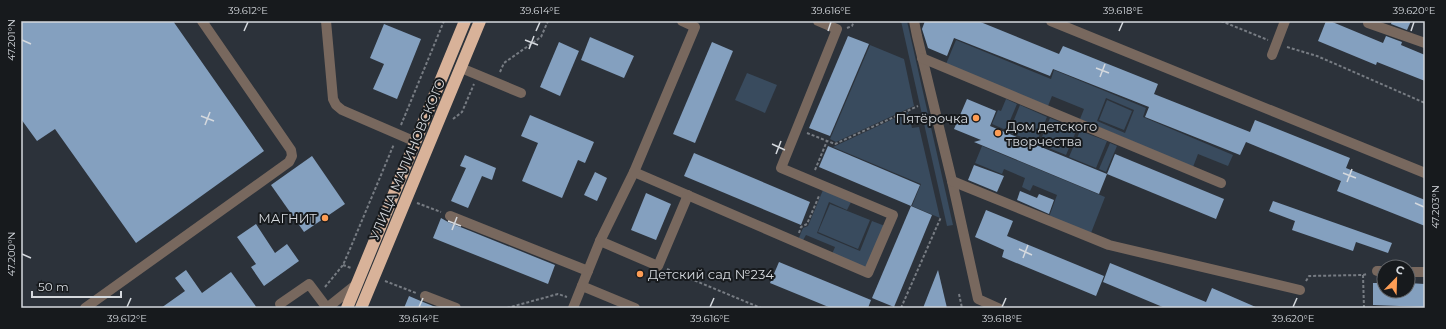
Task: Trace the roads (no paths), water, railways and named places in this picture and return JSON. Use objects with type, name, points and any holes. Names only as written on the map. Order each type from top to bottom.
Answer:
[{"type":"highway","name":"УЛИЦА МАЛИНОВСКОГО","points":[[346,308],[465,21]]},
{"type":"highway","name":"УЛИЦА МАЛИНОВСКОГО","points":[[361,308],[480,21]]},
{"type":"street","points":[[85,308],[289,162],[292,156],[291,150],[202,21]]},
{"type":"street","points":[[326,21],[333,99],[336,105],[342,110],[416,142]]},
{"type":"street","points":[[573,308],[600,241],[634,172],[696,24],[682,21]]},
{"type":"street","points":[[634,172],[868,272],[893,215],[781,168],[837,29],[818,21]]},
{"type":"street","points":[[914,21],[978,299],[998,308]]},
{"type":"street","points":[[1051,21],[1424,170]]},
{"type":"street","points":[[1272,55],[1285,21]]},
{"type":"street","points":[[1367,22],[1425,43]]},
{"type":"street","points":[[922,58],[1220,182]]},
{"type":"street","points":[[460,68],[521,93]]},
{"type":"street","points":[[952,181],[1109,245],[1300,290]]},
{"type":"street","points":[[600,241],[658,266],[688,195]]},
{"type":"street","points":[[450,216],[588,270]]},
{"type":"street","points":[[280,304],[309,284],[327,308],[356,284]]},
{"type":"street","points":[[582,286],[635,308]]},
{"type":"street","points":[[425,296],[456,308]]},
{"type":"place","name":"Пятёрочка","points":[[976,118]]},
{"type":"place","name":"Дом детского творчества","points":[[998,133]]},
{"type":"place","name":"МАГНИТ","points":[[325,218]]},
{"type":"place","name":"Детский сад №234","points":[[640,274]]}]
